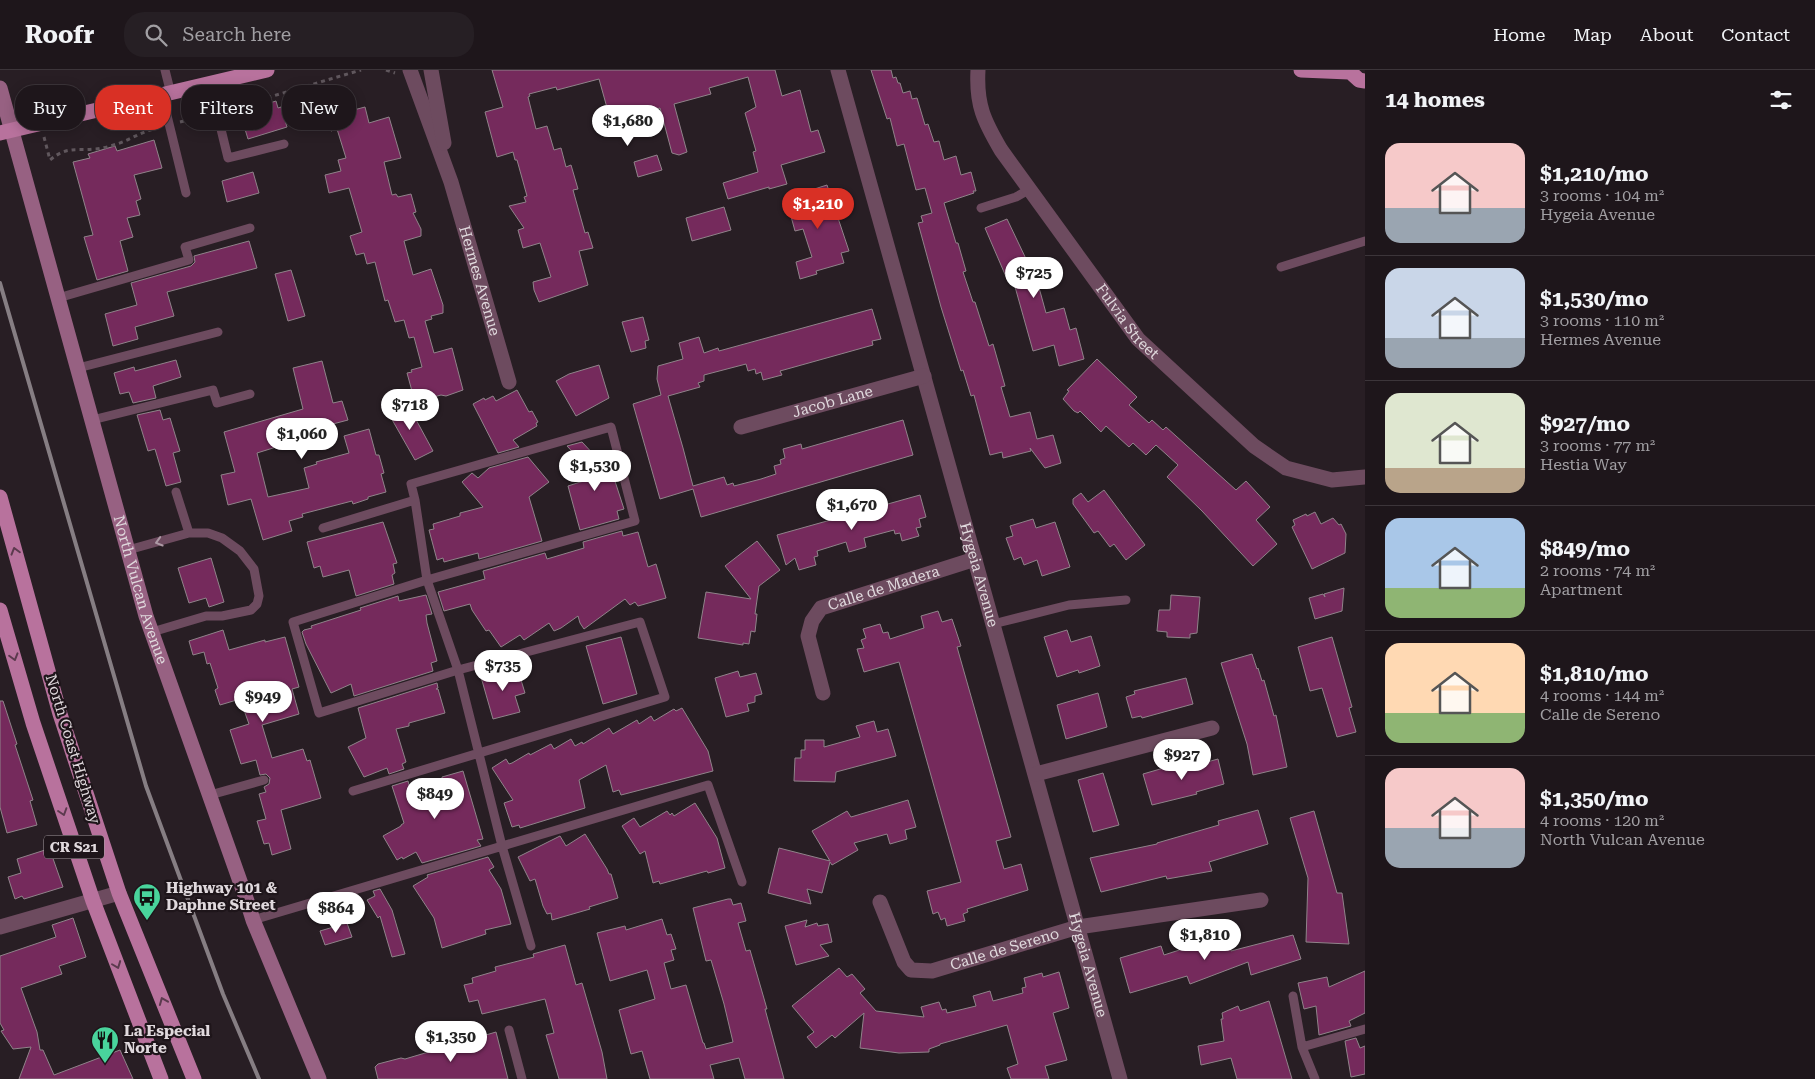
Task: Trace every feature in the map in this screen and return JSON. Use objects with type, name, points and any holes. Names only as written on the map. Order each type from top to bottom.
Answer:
[{"type":"main road","points":[[171,93],[267,70]]},
{"type":"main road","points":[[1301,70],[1349,71],[1359,80],[1365,81]]},
{"type":"main road","name":"North Vulcan Avenue","points":[[0,88],[6,132],[58,298],[152,632],[253,920],[319,1079]]},
{"type":"main road","points":[[6,132],[95,111]]},
{"type":"main road","name":"North Coast Highway","points":[[0,497],[4,525],[60,714],[119,893],[194,1079]]},
{"type":"main road","name":"North Coast Highway","points":[[0,610],[33,722],[92,901],[161,1079]]},
{"type":"street","name":"Hermes Avenue","points":[[410,70],[451,182],[509,382]]},
{"type":"street","name":"Hermes Avenue","points":[[431,70],[451,182]]},
{"type":"street","name":"Hygeia Avenue","points":[[838,70],[1120,1079]]},
{"type":"street","name":"Fulvia Street","points":[[978,70],[980,106],[989,130],[1001,150],[1138,339],[1254,446],[1286,468],[1332,480],[1365,477]]},
{"type":"street","name":"Jacob Lane","points":[[741,427],[924,376]]},
{"type":"street","name":"Calle de Madera","points":[[823,693],[808,636],[812,621],[821,608],[975,559]]},
{"type":"street","points":[[1036,774],[1212,728]]},
{"type":"street","points":[[0,927],[119,893]]},
{"type":"street","name":"Calle de Sereno","points":[[880,902],[904,962],[911,970],[932,971],[1078,927],[1261,900]]},
{"type":"lane","points":[[165,70],[166,85]]},
{"type":"lane","points":[[210,84],[228,158],[284,144]]},
{"type":"lane","points":[[171,115],[186,194]]},
{"type":"lane","points":[[981,208],[1016,197],[1030,189]]},
{"type":"lane","points":[[58,298],[189,260],[185,247],[250,228]]},
{"type":"lane","points":[[1281,267],[1365,241]]},
{"type":"lane","points":[[78,368],[218,332]]},
{"type":"lane","points":[[92,420],[213,390],[217,403],[250,394]]},
{"type":"lane","points":[[353,791],[478,753],[665,697],[640,622],[458,670],[319,713],[293,622],[427,580],[635,521],[611,427],[411,484],[427,580],[458,670],[478,753],[502,846],[531,946]]},
{"type":"lane","points":[[176,492],[189,533]]},
{"type":"lane","points":[[323,528],[415,500]]},
{"type":"lane","points":[[128,550],[189,533],[208,533],[222,538],[240,551],[254,569],[259,596],[257,604],[251,610],[222,616],[206,616],[152,632]]},
{"type":"lane","points":[[993,624],[1069,604],[1126,600]]},
{"type":"lane","points":[[210,795],[264,780]]},
{"type":"lane","points":[[253,920],[708,786],[742,882]]},
{"type":"lane","points":[[1293,996],[1302,1047],[1315,1079]]},
{"type":"lane","points":[[1302,1047],[1365,1029]]},
{"type":"lane","points":[[509,1030],[522,1079]]},
{"type":"building","points":[[492,70],[775,70],[782,96],[800,90],[811,132],[818,130],[825,152],[781,165],[787,184],[769,189],[769,187],[728,199],[723,183],[758,172],[753,152],[756,151],[745,113],[756,107],[748,77],[709,88],[711,94],[674,104],[687,152],[679,155],[672,153],[660,108],[611,122],[599,79],[557,90],[556,87],[529,94],[530,96],[528,97],[536,129],[547,126],[554,150],[561,148],[566,167],[571,165],[578,189],[573,190],[585,233],[588,232],[593,248],[579,251],[588,285],[539,302],[533,282],[551,277],[540,243],[523,248],[518,230],[524,228],[509,206],[526,202],[524,197],[527,196],[513,152],[497,157],[485,112],[503,107]]},
{"type":"building","points":[[871,70],[891,70],[893,78],[896,77],[898,83],[900,83],[903,93],[910,91],[912,99],[917,98],[925,125],[928,124],[934,142],[939,141],[944,160],[956,156],[961,175],[971,172],[976,191],[944,203],[966,271],[963,272],[989,346],[993,344],[1005,386],[1001,387],[1010,417],[1030,412],[1037,439],[1053,435],[1061,463],[1045,468],[1030,448],[1031,451],[1003,458],[1002,452],[990,455],[974,395],[971,396],[963,370],[961,371],[941,307],[918,223],[923,222],[921,216],[932,213],[925,188],[916,190],[904,144],[897,146],[890,118],[887,119]]},
{"type":"building","points":[[276,101],[278,108],[281,107],[282,129],[248,139],[245,130],[272,130],[272,102]]},
{"type":"building","points":[[365,107],[369,123],[389,117],[401,158],[384,162],[392,195],[396,194],[398,197],[411,194],[416,212],[413,213],[421,229],[421,236],[404,241],[413,275],[431,269],[443,305],[443,313],[431,316],[432,319],[425,321],[434,353],[452,348],[463,390],[446,396],[441,395],[415,402],[407,373],[422,367],[414,337],[409,338],[404,320],[395,322],[388,300],[385,301],[375,262],[367,264],[364,253],[356,255],[350,236],[362,232],[349,188],[329,193],[325,175],[341,171],[338,160],[346,158],[337,130],[356,130],[356,109]]},
{"type":"building","points":[[154,140],[162,168],[134,175],[141,199],[136,201],[140,215],[127,218],[133,237],[120,241],[128,271],[97,280],[84,237],[93,235],[73,162],[90,158],[88,154],[115,146],[117,151]]},
{"type":"building","points":[[657,155],[662,170],[638,177],[634,162]]},
{"type":"building","points":[[253,172],[259,193],[227,202],[222,181]]},
{"type":"building","points":[[827,185],[849,251],[841,253],[844,263],[816,271],[817,274],[800,279],[796,262],[812,257],[803,229],[795,231],[786,198]]},
{"type":"building","points":[[724,207],[731,230],[692,241],[686,218]]},
{"type":"building","points":[[1007,219],[1038,284],[1046,313],[1064,308],[1070,330],[1076,328],[1084,359],[1059,366],[1054,345],[1033,351],[1012,276],[1007,279],[985,228]]},
{"type":"building","points":[[249,241],[257,268],[167,292],[174,316],[135,327],[138,339],[113,346],[105,314],[137,305],[131,283],[191,266],[195,262],[194,256]]},
{"type":"building","points":[[291,270],[305,316],[288,321],[275,274]]},
{"type":"building","points":[[872,309],[881,339],[872,341],[873,345],[780,371],[782,375],[763,380],[761,372],[756,374],[755,369],[748,371],[746,364],[704,375],[704,381],[698,383],[700,387],[668,396],[693,486],[724,477],[727,485],[733,483],[734,486],[761,479],[776,474],[774,466],[781,464],[780,460],[785,458],[783,449],[801,444],[802,449],[903,420],[913,455],[701,517],[693,489],[660,499],[633,404],[661,395],[657,379],[658,366],[683,359],[679,343],[699,337],[704,353],[718,348],[719,351]]},
{"type":"building","points":[[643,317],[649,340],[645,341],[646,348],[631,352],[622,322]]},
{"type":"building","points":[[1097,359],[1137,397],[1129,405],[1149,423],[1152,420],[1163,430],[1166,427],[1236,490],[1246,481],[1270,507],[1256,520],[1277,544],[1253,566],[1202,511],[1167,477],[1178,465],[1156,445],[1146,455],[1133,443],[1129,447],[1106,426],[1101,432],[1080,411],[1078,413],[1074,411],[1063,399],[1069,391],[1067,390]]},
{"type":"building","points":[[176,360],[181,377],[153,386],[156,398],[133,403],[129,392],[120,394],[114,373],[134,367],[135,371]]},
{"type":"building","points":[[322,361],[333,403],[342,401],[348,420],[287,436],[289,443],[257,453],[268,497],[309,488],[304,468],[317,464],[316,462],[349,453],[344,436],[369,429],[376,455],[379,455],[384,473],[381,474],[386,492],[353,504],[352,501],[302,514],[303,517],[289,521],[292,531],[263,540],[251,499],[228,505],[221,475],[235,472],[224,432],[303,409],[293,368]]},
{"type":"building","points":[[599,365],[609,398],[576,416],[556,381],[569,374]]},
{"type":"building","points":[[517,390],[529,412],[532,411],[538,422],[536,423],[537,426],[513,440],[519,447],[498,453],[473,404],[493,396],[496,401]]},
{"type":"building","points":[[407,403],[433,451],[415,460],[386,409]]},
{"type":"building","points":[[160,410],[163,420],[170,418],[180,451],[173,453],[181,482],[166,486],[155,449],[148,451],[137,415]]},
{"type":"building","points":[[582,442],[612,472],[624,509],[617,511],[619,519],[580,530],[568,486],[596,477],[567,446]]},
{"type":"building","points":[[528,457],[549,482],[529,497],[542,541],[479,559],[478,553],[444,562],[443,558],[437,560],[429,530],[434,529],[433,524],[460,516],[460,513],[483,507],[462,482],[472,473],[478,478],[489,468]]},
{"type":"building","points":[[1104,490],[1145,545],[1126,560],[1114,544],[1110,547],[1098,531],[1094,533],[1073,504],[1073,499],[1081,493],[1088,502]]},
{"type":"building","points":[[920,495],[926,517],[919,519],[921,527],[916,528],[919,536],[902,541],[900,533],[895,534],[894,530],[864,538],[866,547],[849,552],[846,542],[817,551],[818,556],[814,557],[816,565],[799,570],[795,558],[786,565],[777,535]]},
{"type":"building","points":[[1315,512],[1321,524],[1333,518],[1339,525],[1341,524],[1346,534],[1345,553],[1312,569],[1292,527],[1295,525],[1293,520]]},
{"type":"building","points":[[1033,519],[1036,528],[1055,522],[1070,567],[1042,576],[1037,560],[1024,565],[1021,557],[1014,560],[1006,538],[1013,536],[1010,526]]},
{"type":"building","points":[[383,522],[397,563],[393,564],[395,573],[392,575],[394,584],[356,596],[349,570],[323,577],[320,566],[314,568],[307,542]]},
{"type":"building","points":[[622,531],[623,536],[638,532],[648,567],[656,564],[666,598],[638,606],[635,602],[630,605],[625,599],[584,629],[578,616],[554,631],[549,623],[524,640],[520,635],[501,647],[489,630],[486,631],[470,604],[444,611],[438,592],[485,579],[483,571],[545,553],[547,559],[584,548],[583,542]]},
{"type":"building","points":[[757,541],[780,570],[759,586],[755,614],[757,614],[755,632],[751,631],[749,644],[743,643],[743,645],[698,638],[706,592],[751,599],[725,566]]},
{"type":"building","points":[[211,558],[224,602],[209,607],[206,598],[189,603],[178,568]]},
{"type":"building","points":[[1344,588],[1342,611],[1315,619],[1309,598],[1323,594],[1325,597],[1324,594]]},
{"type":"building","points":[[426,595],[432,614],[426,615],[427,623],[437,661],[431,663],[433,671],[354,696],[351,684],[331,693],[306,644],[302,632],[312,628],[311,626],[398,596],[399,601]]},
{"type":"building","points":[[1171,595],[1200,597],[1197,633],[1190,634],[1190,638],[1167,637],[1167,632],[1157,631],[1159,610],[1170,610]]},
{"type":"building","points":[[938,611],[942,622],[952,619],[961,646],[957,647],[1011,837],[996,841],[1004,869],[1021,864],[1028,890],[967,909],[968,912],[963,914],[965,921],[947,926],[945,918],[941,920],[938,912],[933,914],[927,891],[961,882],[899,662],[864,672],[857,649],[864,648],[861,640],[866,638],[863,629],[880,624],[883,633],[888,632],[890,639],[924,628],[921,616]]},
{"type":"building","points":[[223,630],[229,650],[265,640],[265,642],[285,637],[299,687],[292,689],[299,714],[262,725],[272,758],[303,749],[307,761],[310,760],[321,798],[281,810],[291,849],[272,855],[269,843],[264,844],[257,821],[266,819],[259,794],[266,792],[264,787],[269,784],[270,778],[266,774],[260,775],[256,760],[241,764],[230,730],[249,724],[240,699],[220,705],[215,690],[218,688],[210,663],[207,664],[204,652],[193,655],[189,641]]},
{"type":"building","points":[[1067,630],[1071,642],[1091,636],[1100,666],[1079,673],[1078,670],[1057,677],[1044,637]]},
{"type":"building","points":[[621,637],[637,694],[603,704],[586,646]]},
{"type":"building","points":[[1332,637],[1352,707],[1349,708],[1356,732],[1337,737],[1322,688],[1310,691],[1298,647]]},
{"type":"building","points":[[1252,654],[1262,681],[1264,680],[1274,716],[1276,715],[1287,767],[1253,775],[1247,744],[1221,663]]},
{"type":"building","points":[[517,667],[525,693],[515,696],[520,712],[493,719],[481,677]]},
{"type":"building","points":[[738,671],[740,677],[756,673],[762,694],[755,696],[755,702],[747,704],[749,711],[726,717],[715,678]]},
{"type":"building","points":[[1186,678],[1193,704],[1142,718],[1141,716],[1132,718],[1126,697],[1135,694],[1134,691]]},
{"type":"building","points":[[437,683],[438,688],[436,689],[438,689],[445,713],[409,723],[409,726],[396,729],[406,762],[402,764],[404,769],[389,774],[387,768],[364,777],[348,747],[366,738],[358,708]]},
{"type":"building","points":[[1098,693],[1107,727],[1066,739],[1057,705]]},
{"type":"building","points":[[0,701],[3,701],[17,744],[15,745],[33,800],[30,801],[37,825],[7,833],[0,807]]},
{"type":"building","points":[[682,708],[708,751],[713,771],[621,795],[619,790],[613,792],[606,765],[579,780],[585,808],[520,828],[519,825],[512,827],[504,803],[513,800],[492,768],[506,759],[509,764],[512,763],[529,753],[530,755],[551,744],[554,749],[571,739],[575,746],[582,742],[583,744],[609,728],[613,734],[637,720],[639,724],[651,716],[654,721],[674,709],[676,711]]},
{"type":"building","points":[[874,721],[877,732],[888,729],[896,756],[836,772],[835,782],[794,781],[795,758],[801,758],[801,750],[805,750],[805,740],[824,740],[824,747],[860,737],[856,726]]},
{"type":"building","points":[[1218,759],[1224,784],[1196,792],[1197,794],[1152,805],[1143,774],[1174,765],[1174,767],[1188,763],[1189,767]]},
{"type":"building","points":[[463,771],[483,839],[477,840],[481,846],[422,863],[416,852],[397,860],[383,836],[404,823],[392,786],[408,781],[410,789],[442,780],[442,777]]},
{"type":"building","points":[[1103,773],[1119,825],[1093,832],[1078,780]]},
{"type":"building","points":[[908,800],[916,827],[905,830],[907,839],[890,844],[887,834],[854,843],[858,850],[832,865],[830,862],[822,893],[807,889],[811,904],[768,893],[779,848],[830,861],[812,831],[847,811],[851,817]]},
{"type":"building","points":[[695,803],[717,838],[725,868],[660,884],[659,881],[653,883],[645,851],[640,854],[622,826],[634,818],[640,827],[667,811],[670,815],[672,813],[674,816]]},
{"type":"building","points":[[1258,810],[1268,844],[1209,862],[1212,871],[1167,879],[1166,876],[1101,892],[1090,858],[1157,844],[1219,825],[1218,821]]},
{"type":"building","points":[[1314,811],[1337,893],[1342,893],[1349,944],[1306,942],[1308,878],[1290,818]]},
{"type":"building","points":[[585,834],[609,874],[611,874],[618,898],[589,907],[590,909],[552,920],[551,913],[547,914],[543,906],[535,879],[530,881],[518,857],[560,836],[566,846]]},
{"type":"building","points":[[50,850],[63,887],[24,899],[22,896],[15,899],[8,877],[21,873],[17,859]]},
{"type":"building","points":[[488,857],[494,867],[489,870],[501,889],[511,924],[485,930],[486,934],[442,948],[434,918],[413,886],[428,877],[427,875]]},
{"type":"building","points":[[380,889],[392,910],[405,954],[392,957],[380,916],[378,918],[367,900],[375,896],[373,891]]},
{"type":"building","points":[[731,899],[733,905],[741,903],[746,921],[738,923],[746,951],[750,950],[784,1079],[745,1079],[739,1058],[710,1065],[714,1079],[650,1079],[642,1051],[631,1054],[619,1010],[655,999],[647,970],[610,981],[597,933],[625,926],[626,930],[662,919],[667,935],[671,934],[676,949],[671,950],[674,960],[664,963],[671,989],[686,985],[706,1049],[733,1042],[711,960],[706,961],[693,908]]},
{"type":"building","points":[[73,918],[86,957],[59,966],[62,974],[21,988],[37,1032],[40,1050],[43,1050],[54,1075],[120,1050],[133,1079],[19,1079],[31,1047],[13,1049],[1,1031],[4,1030],[0,1023],[0,956],[56,937],[52,925]]},
{"type":"building","points":[[807,920],[805,927],[817,923],[818,926],[828,924],[832,942],[820,945],[829,956],[796,965],[785,926]]},
{"type":"building","points":[[347,923],[352,937],[325,945],[320,931]]},
{"type":"building","points":[[1226,935],[1231,951],[1293,935],[1301,959],[1251,975],[1248,962],[1190,984],[1187,976],[1130,993],[1120,958],[1161,946],[1164,955]]},
{"type":"building","points":[[565,945],[576,985],[582,983],[602,1052],[607,1079],[559,1079],[546,1035],[554,1033],[545,999],[482,1014],[478,1000],[469,1002],[464,985],[473,983],[472,978],[496,971],[495,967],[534,957],[533,954]]},
{"type":"building","points":[[839,968],[847,977],[852,974],[865,989],[860,993],[876,1011],[924,1017],[921,1007],[939,1002],[942,1010],[946,1009],[947,1013],[976,1006],[973,996],[990,991],[993,1001],[1023,993],[1022,988],[1026,987],[1024,978],[1042,973],[1043,977],[1059,972],[1069,1008],[1053,1013],[1067,1060],[1045,1066],[1049,1079],[1011,1079],[1007,1068],[1018,1064],[1007,1025],[940,1044],[929,1049],[929,1052],[899,1053],[860,1048],[864,1013],[835,1038],[832,1035],[816,1048],[807,1037],[814,1032],[792,1006]]},
{"type":"building","points":[[1365,971],[1365,1013],[1349,1021],[1351,1026],[1319,1035],[1316,1006],[1304,1009],[1298,983],[1327,977],[1329,987]]},
{"type":"building","points":[[1269,1001],[1292,1079],[1237,1079],[1231,1058],[1201,1065],[1198,1046],[1224,1041],[1222,1013],[1238,1006],[1240,1011]]},
{"type":"building","points":[[496,1032],[508,1079],[378,1079],[375,1067],[378,1064],[401,1058],[405,1059]]},
{"type":"building","points":[[1356,1038],[1360,1048],[1365,1046],[1365,1074],[1351,1077],[1345,1041]]},
{"type":"railway","points":[[0,283],[146,786],[223,994],[259,1079]]},
{"type":"place","name":"Highway 101 & Daphne Street","points":[[147,921]]},
{"type":"place","name":"La Especial Norte","points":[[105,1064]]}]
